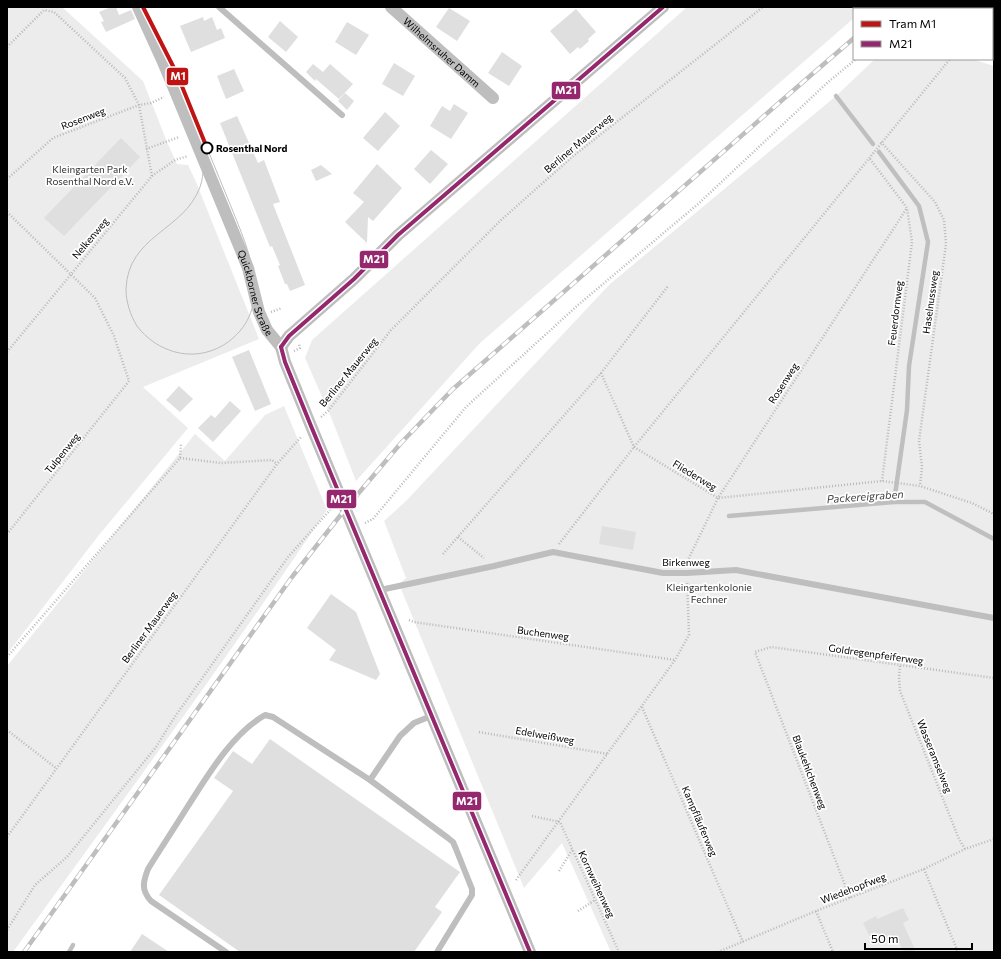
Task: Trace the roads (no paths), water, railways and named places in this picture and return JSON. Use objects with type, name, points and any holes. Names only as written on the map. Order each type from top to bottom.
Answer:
[{"type":"street","name":"Quickborner Straße","points":[[138,7],[176,92],[244,259],[259,312],[267,330],[281,346],[283,356],[311,426],[530,952]]},
{"type":"street","name":"Wilhelmsruher Damm","points":[[391,7],[493,98]]},
{"type":"street","points":[[281,346],[289,336],[354,279],[398,235],[663,7]]},
{"type":"lane","points":[[219,7],[342,115]]},
{"type":"lane","name":"Birkenweg","points":[[380,590],[553,552],[663,573],[736,570],[994,618]]},
{"type":"lane","points":[[226,952],[151,901],[146,895],[143,882],[148,869],[204,781],[229,747],[255,721],[265,715],[273,717],[370,780],[453,842],[472,889],[472,895],[437,952]]},
{"type":"lane","points":[[370,780],[400,736],[414,723],[431,716]]},
{"type":"waterway","points":[[836,96],[873,144]]},
{"type":"waterway","points":[[879,152],[919,206],[928,242],[909,366],[907,410],[894,502]]},
{"type":"waterway","name":"Packereigraben","points":[[729,516],[894,502],[925,502],[994,539]]},
{"type":"waterway","points":[[69,952],[73,945]]},
{"type":"tram line","name":"M1","points":[[143,7],[177,74],[207,148]]},
{"type":"tram line","points":[[183,106],[196,136],[202,156],[203,177],[200,187],[192,202],[182,214],[146,245],[136,256],[129,271],[126,289],[130,313],[142,332],[153,342],[166,349],[188,354],[212,350],[233,338],[245,324],[252,309],[254,292],[254,275],[245,241],[207,148]]},
{"type":"railway","points":[[24,952],[292,577],[346,508],[401,443],[453,389],[853,39]]},
{"type":"place","name":"Rosenthal Nord","points":[[207,148]]},
{"type":"park label","name":"Kleingarten Park Rosenthal Nord e.V.","points":[[90,174]]},
{"type":"park label","name":"Kleingartenkolonie Fechner","points":[[709,592]]}]
